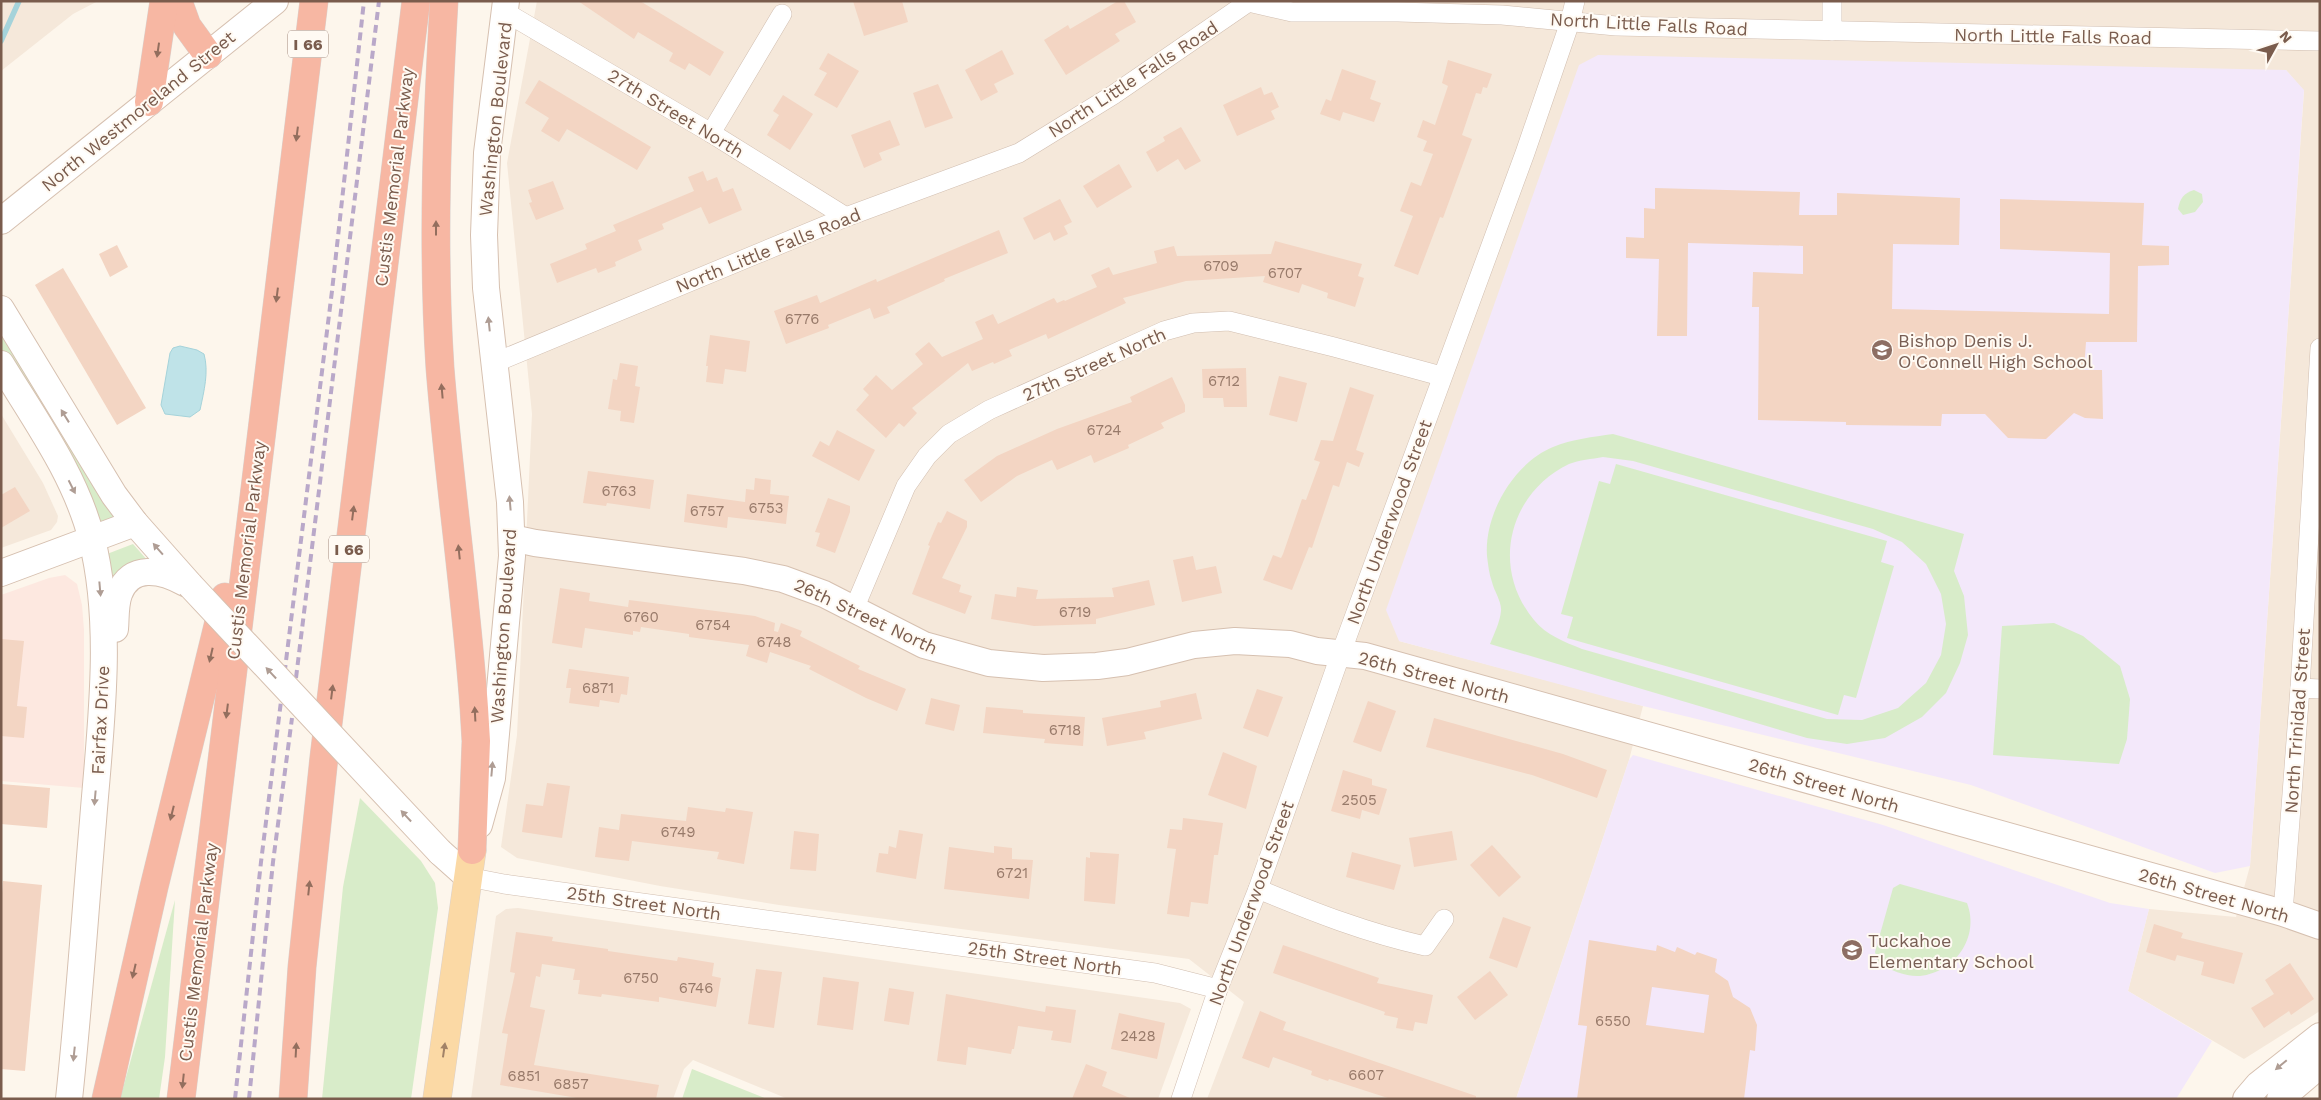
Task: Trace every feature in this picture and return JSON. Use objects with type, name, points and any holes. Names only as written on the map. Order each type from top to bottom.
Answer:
[{"type":"highway","points":[[149,102],[164,1]]},
{"type":"highway","points":[[178,1],[187,26],[208,55]]},
{"type":"highway","name":"Custis Memorial Parkway","points":[[181,1099],[314,1]]},
{"type":"highway","name":"Custis Memorial Parkway","points":[[293,1099],[302,967],[324,757],[416,1]]},
{"type":"highway","points":[[444,1],[437,162],[437,295],[445,423],[474,699],[476,741],[472,850]]},
{"type":"highway","points":[[106,1099],[154,887],[202,695],[258,454]]},
{"type":"main road","name":"North Westmoreland Street","points":[[1,221],[275,1]]},
{"type":"main road","name":"Washington Boulevard","points":[[438,1099],[472,850],[492,778],[512,538],[486,288],[485,207],[487,153],[506,6]]},
{"type":"main road","points":[[1,309],[114,495],[135,523],[190,586],[440,852],[468,877]]},
{"type":"main road","name":"Fairfax Drive","points":[[1,364],[48,441],[75,492],[92,540],[101,604],[105,683],[69,1099]]},
{"type":"main road","points":[[1,573],[135,523]]},
{"type":"main road","name":"26th Street North","points":[[512,538],[535,543],[770,576],[805,586],[937,650],[981,661],[1025,667],[1114,664],[1194,645],[1228,641],[1261,641],[1365,656],[2283,913],[2320,926]]},
{"type":"main road","points":[[105,683],[115,634],[117,602],[126,582],[135,575],[149,571],[166,574],[190,586]]},
{"type":"main road","points":[[2246,1099],[2258,1085],[2320,1036]]},
{"type":"main road","points":[[2280,1099],[2320,1065]]},
{"type":"street","name":"North Underwood Street","points":[[1182,1098],[1218,989],[1258,889],[1441,376],[1521,162],[1570,22],[1575,1]]},
{"type":"street","points":[[1832,1],[1832,31]]},
{"type":"street","name":"North Little Falls Road","points":[[494,363],[846,217],[1019,153],[1113,95],[1246,2],[1292,12],[1398,12],[1502,15],[1616,26],[2320,41]]},
{"type":"street","name":"27th Street North","points":[[506,6],[846,217]]},
{"type":"street","points":[[711,133],[782,14]]},
{"type":"street","name":"27th Street North","points":[[854,609],[906,486],[927,456],[949,434],[989,410],[1164,331],[1193,323],[1229,321],[1343,349],[1441,376]]},
{"type":"street","name":"North Trinidad Street","points":[[2283,913],[2317,477],[2320,348]]},
{"type":"street","points":[[2300,688],[2320,689]]},
{"type":"street","name":"25th Street North","points":[[468,877],[514,885],[1155,973],[1218,989]]},
{"type":"street","points":[[1258,889],[1328,918],[1378,935],[1425,946],[1444,919]]},
{"type":"shaded area","points":[[1,1],[98,1],[73,14],[1,71]]},
{"type":"shaded area","points":[[537,1],[2320,1],[2320,1011],[2244,1059],[2128,991],[2149,909],[2236,917],[2250,866],[2304,91],[2286,70],[1399,641],[1643,706],[1629,760],[1516,1099],[1207,1099],[1244,1002],[1189,959],[779,905],[660,886],[517,858],[501,847],[517,735],[532,414],[507,163]]},
{"type":"shaded area","name":"Bishop Denis J. O'Connell High School","points":[[1598,55],[2286,70],[2304,90],[2250,866],[2215,873],[1971,785],[1618,700],[1399,641],[1386,610],[1579,65]]},
{"type":"shaded area","points":[[1,414],[43,483],[58,516],[57,522],[51,530],[1,548]]},
{"type":"shaded area","points":[[65,575],[77,584],[82,605],[84,630],[84,788],[1,781],[1,595],[49,578]]},
{"type":"shaded area","name":"Tuckahoe Elementary School","points":[[1633,755],[1883,825],[2110,903],[2149,909],[2128,991],[2212,1041],[2176,1099],[1516,1099],[1629,760]]},
{"type":"shaded area","points":[[518,908],[1180,1003],[1191,1009],[1158,1099],[788,1099],[693,1060],[684,1069],[673,1099],[471,1099],[496,916],[506,909]]},
{"type":"green space","points":[[2194,190],[2202,194],[2203,202],[2195,212],[2183,215],[2178,209],[2180,202],[2185,194]]},
{"type":"green space","points":[[1,329],[113,517],[96,523],[1,353]]},
{"type":"green space","points":[[1613,434],[1964,534],[1954,571],[1964,596],[1968,635],[1960,663],[1946,693],[1922,717],[1885,738],[1847,744],[1807,738],[1490,644],[1497,628],[1501,608],[1489,572],[1487,540],[1496,507],[1504,492],[1514,477],[1526,465],[1553,447],[1568,442]],"holes":[[[1603,457],[1633,461],[1873,529],[1902,542],[1926,564],[1941,594],[1946,624],[1941,655],[1926,683],[1898,708],[1862,720],[1827,719],[1582,649],[1556,638],[1544,630],[1534,620],[1520,599],[1512,577],[1510,555],[1512,533],[1520,512],[1532,493],[1548,477],[1569,464]]]},
{"type":"green space","points":[[1616,464],[1887,541],[1881,562],[1894,566],[1856,698],[1844,695],[1838,715],[1567,638],[1573,617],[1561,614],[1599,481],[1610,484]]},
{"type":"green space","points":[[133,544],[148,561],[114,580],[107,554]]},
{"type":"green space","points":[[2054,623],[2083,636],[2120,666],[2130,699],[2127,739],[2119,764],[1993,755],[2002,626]]},
{"type":"green space","points":[[360,798],[421,861],[435,883],[438,908],[411,1099],[322,1099],[343,887]]},
{"type":"green space","points":[[1900,884],[1967,903],[1970,928],[1962,951],[1944,968],[1933,973],[1920,976],[1909,975],[1879,964],[1875,952],[1893,888]]},
{"type":"green space","points":[[175,900],[165,1057],[159,1099],[120,1099]]},
{"type":"green space","points":[[692,1069],[767,1099],[682,1099]]},
{"type":"water","points":[[180,346],[197,350],[204,354],[206,368],[200,410],[190,417],[165,414],[161,405],[170,353],[173,348]]},
{"type":"building","points":[[578,1],[640,1],[724,52],[710,76],[689,63],[685,70],[669,61],[673,53],[638,32],[634,39]]},
{"type":"building","points":[[853,1],[902,1],[908,22],[864,36]]},
{"type":"building","points":[[1118,1],[1124,1],[1136,22],[1115,34],[1120,41],[1066,75],[1044,40],[1068,25],[1070,29]]},
{"type":"building","points":[[1002,50],[1014,74],[994,84],[998,92],[981,101],[965,70]]},
{"type":"building","points":[[828,53],[859,71],[837,108],[814,95],[827,73],[819,69]]},
{"type":"building","points":[[1448,60],[1492,74],[1487,88],[1483,87],[1481,94],[1476,93],[1462,135],[1472,139],[1443,218],[1440,217],[1418,275],[1394,266],[1413,216],[1400,211],[1411,182],[1421,186],[1433,154],[1423,151],[1427,141],[1417,137],[1423,120],[1435,125],[1448,86],[1442,83]]},
{"type":"building","points":[[1342,69],[1376,81],[1370,99],[1381,103],[1374,122],[1343,112],[1340,121],[1320,114],[1326,99],[1331,101]]},
{"type":"building","points":[[539,80],[651,147],[637,170],[567,129],[559,142],[541,131],[549,118],[525,103]]},
{"type":"building","points":[[938,84],[953,118],[925,128],[913,93]]},
{"type":"building","points":[[1261,87],[1264,95],[1272,92],[1279,107],[1271,111],[1275,119],[1237,136],[1223,105]]},
{"type":"building","points":[[783,95],[813,114],[790,150],[767,135],[779,115],[773,111]]},
{"type":"building","points":[[890,120],[900,145],[879,153],[882,160],[864,168],[851,135]]},
{"type":"building","points":[[1181,127],[1201,161],[1185,170],[1178,159],[1157,172],[1146,152],[1165,141],[1163,137]]},
{"type":"building","points":[[1119,164],[1132,187],[1097,208],[1083,186]]},
{"type":"building","points":[[703,171],[707,181],[717,177],[723,192],[733,188],[742,210],[709,224],[701,207],[662,224],[664,229],[638,240],[642,250],[615,262],[616,266],[598,273],[596,268],[557,283],[550,264],[587,249],[585,244],[616,231],[613,225],[694,191],[688,177]]},
{"type":"building","points":[[553,181],[564,209],[536,220],[529,203],[532,202],[528,190]]},
{"type":"building","points":[[1655,188],[1800,192],[1799,215],[1837,215],[1837,193],[1960,198],[1959,245],[1893,244],[1892,309],[2109,314],[2110,253],[2000,249],[2000,199],[2144,203],[2142,245],[2169,246],[2169,265],[2138,266],[2137,342],[2086,342],[2084,370],[2102,370],[2103,419],[2085,418],[2074,413],[2046,439],[2008,438],[1985,414],[1942,414],[1941,426],[1846,425],[1846,422],[1758,420],[1759,307],[1752,307],[1753,272],[1803,274],[1803,246],[1688,243],[1687,336],[1657,336],[1659,259],[1626,258],[1626,237],[1644,238],[1644,208],[1655,209]]},
{"type":"building","points":[[1060,199],[1072,222],[1064,226],[1068,234],[1054,241],[1050,232],[1034,240],[1023,218]]},
{"type":"building","points":[[999,230],[1008,253],[944,279],[945,281],[887,307],[890,313],[874,319],[870,308],[828,325],[829,328],[786,344],[774,311],[817,295],[820,303],[876,279],[877,282]]},
{"type":"building","points":[[1275,241],[1362,264],[1358,276],[1364,278],[1355,307],[1327,298],[1328,293],[1302,284],[1299,293],[1263,282],[1265,276],[1186,281],[1123,298],[1126,303],[1048,339],[1046,334],[1009,350],[1012,356],[994,364],[993,362],[972,371],[968,363],[912,408],[917,413],[904,427],[899,423],[886,438],[856,410],[869,395],[863,389],[876,375],[892,390],[923,364],[915,354],[929,342],[942,357],[983,339],[975,322],[993,314],[998,324],[1054,298],[1057,303],[1065,301],[1097,287],[1091,275],[1109,267],[1113,275],[1157,263],[1154,251],[1174,246],[1177,256],[1271,254]]},
{"type":"building","points":[[117,245],[128,267],[110,277],[99,254]]},
{"type":"building","points":[[63,268],[146,408],[117,425],[35,285]]},
{"type":"building","points":[[710,335],[750,341],[746,372],[725,369],[723,384],[706,382]]},
{"type":"building","points":[[620,363],[638,366],[635,386],[640,387],[634,423],[620,421],[621,411],[608,409],[613,379],[617,380]]},
{"type":"building","points":[[1246,368],[1247,407],[1224,407],[1223,398],[1203,398],[1202,369]]},
{"type":"building","points":[[1279,376],[1307,383],[1297,422],[1269,415]]},
{"type":"building","points":[[1172,377],[1185,405],[1185,412],[1161,423],[1164,428],[1128,445],[1129,448],[1094,463],[1091,455],[1057,470],[1052,460],[1017,476],[981,502],[964,480],[997,456],[1057,429],[1132,402],[1130,397]]},
{"type":"building","points":[[1350,387],[1374,395],[1356,450],[1364,453],[1359,467],[1347,462],[1339,487],[1333,485],[1312,548],[1309,547],[1292,590],[1263,580],[1273,555],[1281,558],[1283,554],[1302,499],[1306,500],[1320,462],[1314,460],[1321,440],[1333,441]]},
{"type":"building","points":[[837,430],[875,450],[859,481],[812,456],[820,441],[829,446]]},
{"type":"building","points":[[588,471],[654,480],[650,509],[607,503],[606,506],[583,503]]},
{"type":"building","points":[[755,478],[771,480],[770,494],[789,496],[786,524],[728,517],[727,528],[684,522],[687,494],[745,502],[746,489],[754,490]]},
{"type":"building","points":[[15,487],[30,511],[1,528],[1,495]]},
{"type":"building","points":[[828,498],[850,506],[850,512],[835,553],[816,546],[820,533],[815,532]]},
{"type":"building","points":[[947,511],[967,521],[967,527],[942,578],[961,585],[959,592],[972,596],[965,614],[912,594],[930,546],[928,545],[938,522],[941,523]]},
{"type":"building","points":[[1193,556],[1196,570],[1216,566],[1222,593],[1182,602],[1173,560]]},
{"type":"building","points":[[1149,580],[1155,605],[1096,619],[1096,624],[1034,626],[991,619],[995,594],[1016,597],[1017,587],[1038,590],[1036,599],[1114,597],[1112,588]]},
{"type":"building","points":[[560,588],[590,593],[589,601],[628,607],[629,600],[755,616],[775,623],[774,631],[778,632],[781,623],[802,631],[800,636],[860,666],[858,669],[906,689],[897,711],[866,698],[809,669],[811,666],[770,652],[767,663],[746,656],[749,645],[689,637],[689,634],[641,627],[640,632],[633,631],[633,635],[585,628],[582,648],[552,643]]},
{"type":"building","points":[[1,639],[24,641],[17,706],[27,707],[24,738],[1,736]]},
{"type":"building","points":[[569,669],[629,677],[627,695],[621,694],[619,703],[600,700],[599,707],[569,703],[571,688],[566,688]]},
{"type":"building","points":[[1257,689],[1283,697],[1268,737],[1243,728]]},
{"type":"building","points":[[1196,693],[1202,719],[1144,732],[1146,739],[1107,746],[1102,718],[1161,707],[1160,701]]},
{"type":"building","points":[[931,698],[960,705],[954,731],[925,724]]},
{"type":"building","points":[[1368,701],[1396,711],[1381,752],[1353,742]]},
{"type":"building","points":[[986,707],[1023,710],[1023,713],[1085,717],[1083,746],[1044,743],[1045,739],[983,733]]},
{"type":"building","points":[[1434,718],[1563,754],[1607,770],[1597,798],[1532,775],[1426,747]]},
{"type":"building","points":[[1223,752],[1257,766],[1246,809],[1208,795]]},
{"type":"building","points":[[1343,770],[1372,779],[1372,785],[1387,789],[1379,815],[1362,810],[1360,819],[1331,811]]},
{"type":"building","points":[[547,783],[570,786],[562,838],[522,832],[526,804],[543,806]]},
{"type":"building","points":[[1,784],[50,788],[47,828],[1,824]]},
{"type":"building","points":[[688,807],[725,812],[726,808],[753,812],[744,864],[717,859],[719,852],[632,841],[629,861],[595,857],[599,827],[619,830],[621,814],[686,821]]},
{"type":"building","points":[[1183,818],[1223,823],[1218,855],[1214,855],[1208,904],[1191,902],[1189,917],[1167,914],[1176,849],[1167,848],[1170,829],[1182,830]]},
{"type":"building","points":[[899,830],[923,834],[916,879],[876,872],[879,853],[888,854],[889,846],[896,848]]},
{"type":"building","points":[[794,831],[819,834],[816,871],[790,869]]},
{"type":"building","points":[[1452,831],[1457,860],[1414,867],[1409,838]]},
{"type":"building","points":[[1492,845],[1521,877],[1499,897],[1470,865]]},
{"type":"building","points":[[994,846],[1012,848],[1012,859],[1033,860],[1029,899],[944,889],[949,847],[994,853]]},
{"type":"building","points":[[1090,852],[1119,854],[1115,904],[1084,901],[1086,857],[1090,858]]},
{"type":"building","points":[[1352,852],[1401,865],[1394,890],[1346,877]]},
{"type":"building","points":[[3,881],[42,885],[25,1071],[1,1069],[1,905]]},
{"type":"building","points":[[1503,917],[1531,927],[1517,968],[1489,958]]},
{"type":"building","points":[[2154,924],[2183,933],[2181,938],[2243,953],[2234,984],[2201,975],[2204,962],[2177,955],[2175,961],[2146,952]]},
{"type":"building","points":[[516,932],[553,937],[552,941],[608,949],[608,951],[677,961],[678,957],[714,963],[712,976],[721,978],[716,1007],[659,997],[659,1002],[602,994],[601,997],[578,994],[580,980],[573,980],[575,969],[542,964],[540,977],[536,976],[530,1007],[545,1010],[534,1065],[659,1085],[656,1099],[583,1099],[500,1085],[508,1034],[502,1033],[515,973],[510,972]]},
{"type":"building","points":[[1589,940],[1656,951],[1657,945],[1675,952],[1677,947],[1695,955],[1697,952],[1717,959],[1715,972],[1728,981],[1733,997],[1750,1008],[1757,1025],[1755,1051],[1750,1050],[1744,1099],[1577,1099],[1587,1026],[1578,1025]],"holes":[[[1652,987],[1709,995],[1704,1033],[1646,1025]]]},
{"type":"building","points":[[1283,945],[1379,978],[1377,983],[1433,995],[1427,1024],[1415,1022],[1413,1031],[1396,1028],[1398,1018],[1384,1015],[1385,1012],[1273,973]]},
{"type":"building","points":[[2290,963],[2314,999],[2291,1015],[2289,1011],[2264,1028],[2251,1008],[2274,994],[2265,980]]},
{"type":"building","points":[[756,969],[782,972],[774,1028],[748,1024]]},
{"type":"building","points":[[1490,971],[1508,995],[1475,1020],[1457,997]]},
{"type":"building","points":[[823,977],[859,982],[853,1030],[817,1025]]},
{"type":"building","points":[[889,988],[914,992],[909,1025],[884,1021]]},
{"type":"building","points":[[946,994],[1045,1012],[1046,1006],[1076,1010],[1071,1043],[1051,1040],[1053,1031],[1018,1026],[1014,1049],[1012,1049],[1011,1054],[968,1047],[966,1065],[937,1061]]},
{"type":"building","points":[[1260,1011],[1286,1022],[1283,1030],[1476,1096],[1476,1099],[1391,1099],[1311,1075],[1312,1071],[1273,1057],[1269,1068],[1242,1058]]},
{"type":"building","points":[[1119,1013],[1165,1023],[1157,1059],[1111,1049]]},
{"type":"building","points":[[1086,1064],[1107,1072],[1102,1086],[1132,1099],[1072,1099]]},
{"type":"waterway","points":[[1,41],[19,1]]},
{"type":"railway","points":[[235,1099],[261,862],[332,291],[364,1]]},
{"type":"railway","points":[[296,678],[379,1]]},
{"type":"railway","points":[[249,1099],[273,862],[292,718]]},
{"type":"place","name":"Bishop Denis J. O'Connell High School","points":[[1882,350]]},
{"type":"place","name":"Tuckahoe Elementary School","points":[[1852,950]]}]
